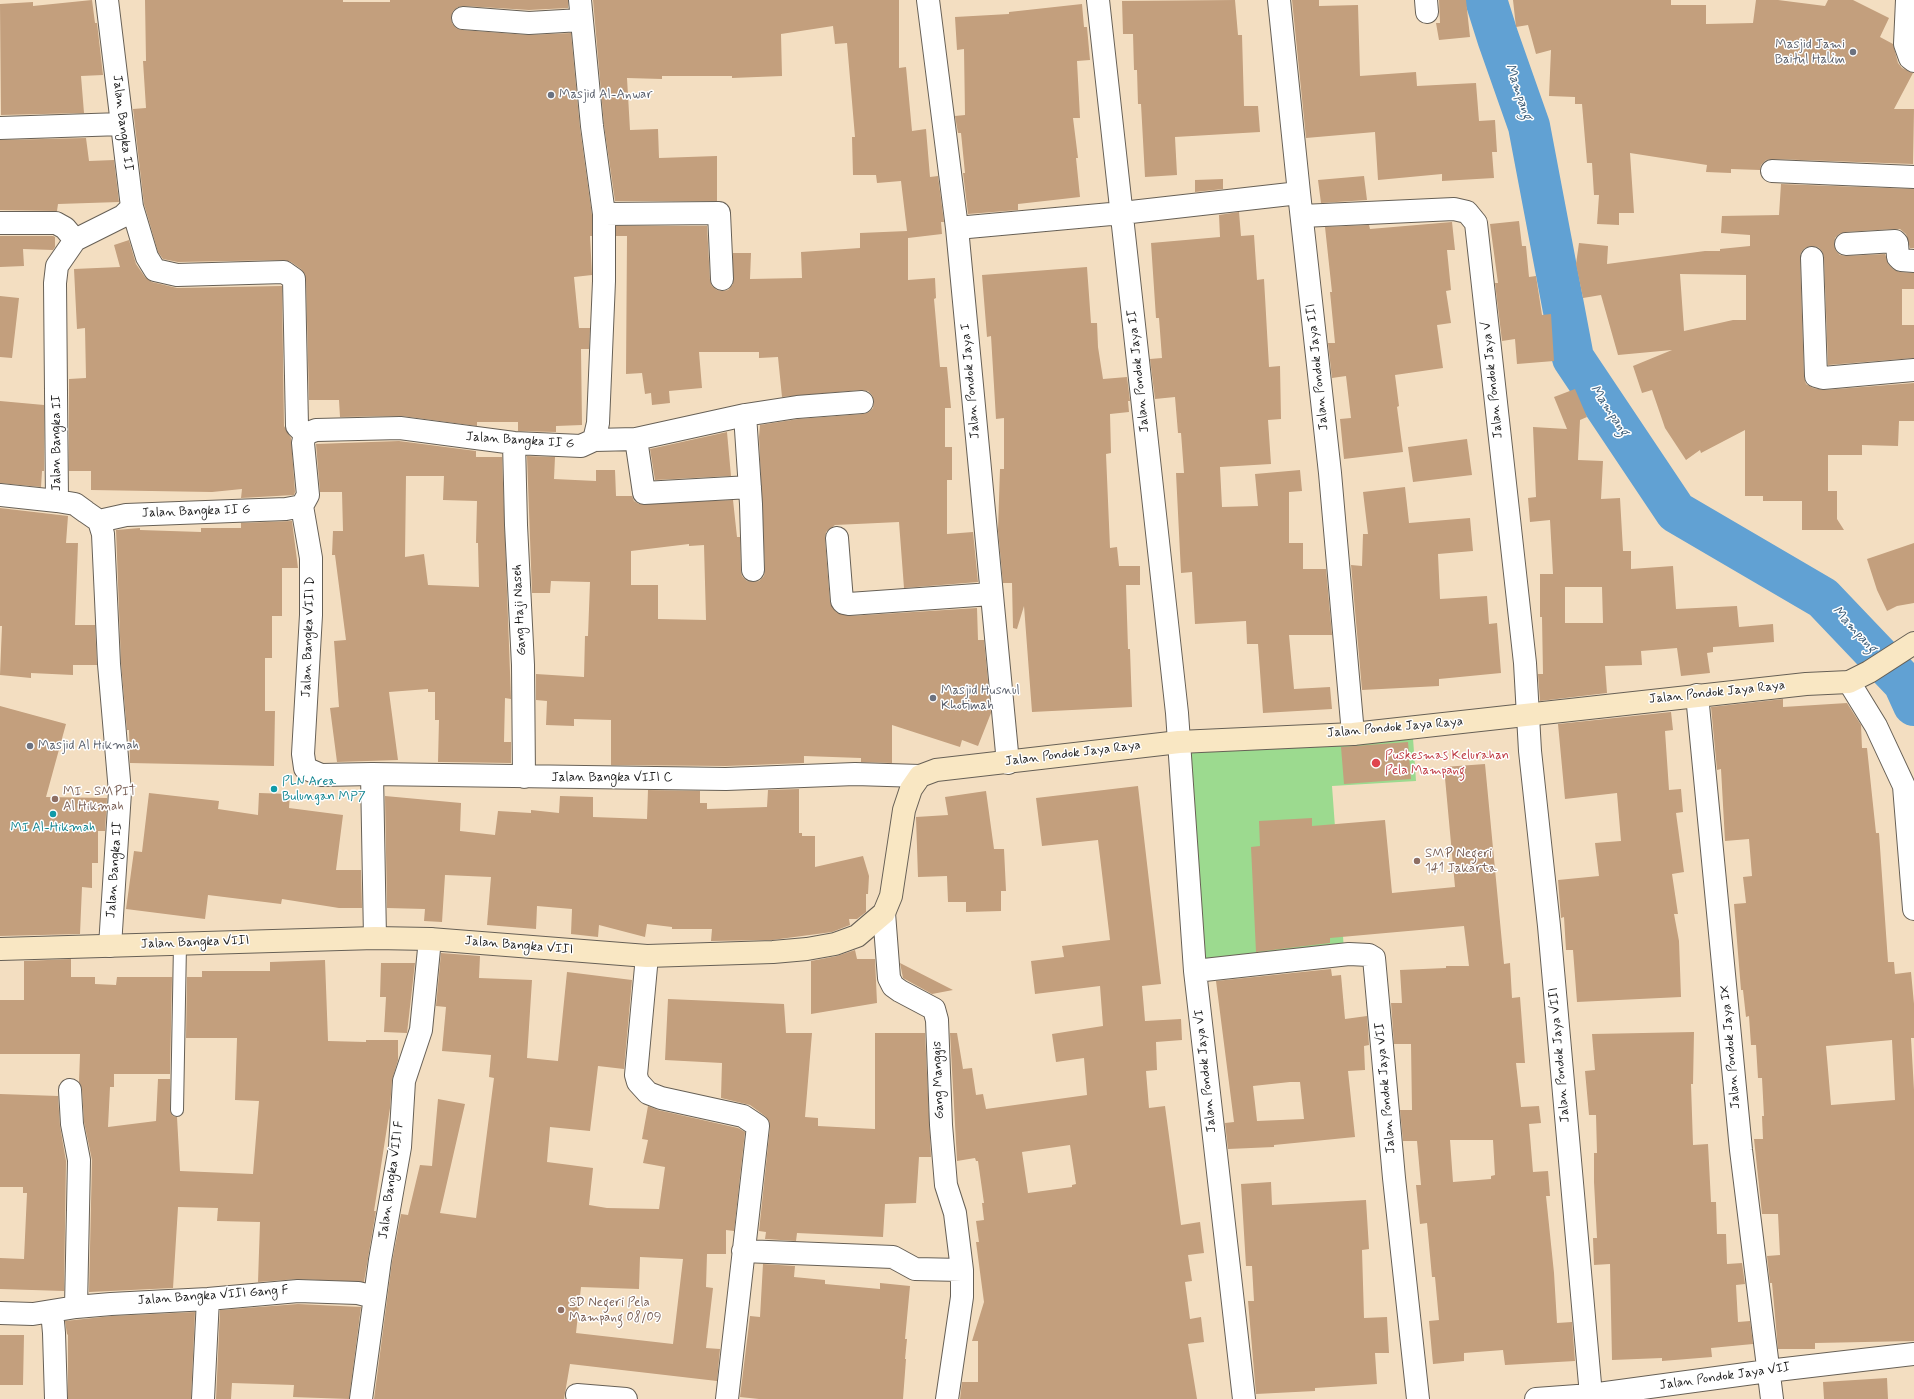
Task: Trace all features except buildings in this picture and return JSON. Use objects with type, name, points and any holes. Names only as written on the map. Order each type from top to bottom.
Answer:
[{"type":"street","name":"Jalan Bangka II","points":[[107,0],[132,207],[123,216],[75,240],[57,266],[55,283],[57,501],[75,504],[99,521],[103,534],[110,672],[120,792],[110,946]]},
{"type":"street","name":"Jalan Pondok Jaya I","points":[[928,0],[957,228],[1008,763]]},
{"type":"street","name":"Jalan Pondok Jaya II","points":[[1098,0],[1180,742]]},
{"type":"street","name":"Jalan Pondok Jaya III","points":[[1279,0],[1298,193],[1302,216],[1330,473],[1352,734]]},
{"type":"street","points":[[1907,0],[1905,44],[1910,58],[1914,61]]},
{"type":"street","points":[[463,18],[529,23],[581,10]]},
{"type":"street","name":"Jalan Bangka II G","points":[[305,434],[316,430],[400,428],[514,443],[581,446],[594,440],[598,423],[604,281],[604,214],[592,126],[581,10]]},
{"type":"street","points":[[0,128],[122,124]]},
{"type":"street","points":[[1772,171],[1914,177]]},
{"type":"street","points":[[957,228],[1122,213],[1298,193]]},
{"type":"street","points":[[132,207],[147,257],[155,270],[177,275],[284,272],[294,279],[297,426],[305,434],[303,444],[308,495],[302,506]]},
{"type":"street","name":"Jalan Pondok Jaya V","points":[[1302,216],[1454,209],[1467,212],[1476,223],[1525,663],[1528,715]]},
{"type":"street","points":[[604,214],[719,213],[722,279]]},
{"type":"street","points":[[0,222],[56,224],[65,228],[75,240]]},
{"type":"street","points":[[1846,244],[1895,241],[1897,243],[1898,257],[1901,260],[1914,261]]},
{"type":"street","points":[[1812,258],[1816,376],[1823,378],[1914,370]]},
{"type":"street","points":[[594,440],[636,438],[745,415],[797,407],[862,402]]},
{"type":"street","points":[[745,415],[750,487],[753,570]]},
{"type":"street","points":[[636,438],[644,493],[750,487]]},
{"type":"street","name":"Gang Haji Naseh","points":[[514,443],[516,525],[523,665],[524,777]]},
{"type":"street","points":[[0,495],[57,501]]},
{"type":"street","name":"Jalan Bangka II G","points":[[99,521],[126,515],[286,509],[302,506]]},
{"type":"street","name":"Jalan Bangka VIII D","points":[[302,506],[311,558],[311,615],[303,754],[305,768]]},
{"type":"street","points":[[837,538],[842,601],[844,603],[849,604],[992,594]]},
{"type":"street","name":"Jalan Pondok Jaya Raya","points":[[920,776],[936,770],[958,766],[1008,763],[1180,742],[1352,734],[1697,695],[1806,684],[1849,682],[1869,672],[1907,647]]},
{"type":"street","points":[[1849,682],[1876,726],[1904,786],[1914,909]]},
{"type":"street","name":"Jalan Pondok Jaya IX","points":[[1697,695],[1741,1150],[1772,1399]]},
{"type":"street","name":"Jalan Pondok Jaya VIII","points":[[1528,715],[1530,751],[1549,926],[1591,1395]]},
{"type":"street","name":"Jalan Pondok Jaya VI","points":[[1180,742],[1195,971],[1244,1399]]},
{"type":"street","name":"Jalan Bangka VIII C","points":[[305,768],[322,775],[372,774],[726,779],[855,774],[920,776]]},
{"type":"street","points":[[372,774],[376,938]]},
{"type":"street","name":"Jalan Bangka VIII","points":[[0,948],[376,938],[430,939],[647,956],[773,952],[835,944],[857,936],[884,913],[891,896],[904,810],[911,789],[920,776]]},
{"type":"street","name":"Gang Manggis","points":[[884,913],[889,978],[893,986],[934,1009],[937,1020],[941,1125],[946,1185],[955,1212],[962,1270],[962,1297],[947,1399]]},
{"type":"street","name":"Jalan Bangka VIII F","points":[[361,1399],[374,1297],[400,1148],[404,1081],[421,1030],[430,939]]},
{"type":"street","name":"Jalan Pondok Jaya VII","points":[[1195,971],[1349,954],[1369,955],[1374,958],[1394,1178],[1418,1399]]},
{"type":"street","points":[[647,956],[636,1075],[638,1082],[648,1093],[661,1098],[743,1116],[758,1126],[727,1399]]},
{"type":"street","points":[[70,1090],[72,1124],[79,1160],[76,1307]]},
{"type":"street","points":[[743,1251],[894,1256],[915,1269],[962,1270]]},
{"type":"street","name":"Jalan Bangka VIII Gang F","points":[[52,1311],[76,1307],[169,1299],[208,1299],[298,1291],[358,1293],[374,1297]]},
{"type":"street","points":[[203,1399],[208,1299]]},
{"type":"street","points":[[0,1313],[33,1314],[52,1311],[56,1399]]},
{"type":"street","name":"Jalan Pondok Jaya VII","points":[[1536,1399],[1591,1395],[1768,1370],[1914,1354]]},
{"type":"street","points":[[577,1395],[626,1399]]},
{"type":"lane","points":[[177,1110],[180,944]]},
{"type":"green space","points":[[1413,738],[1416,781],[1332,786],[1344,950],[1206,966],[1191,749]]},
{"type":"waterway","name":"Mampang","points":[[1486,0],[1529,126],[1573,358],[1676,512],[1823,598],[1904,683],[1914,705]]},
{"type":"place","name":"Masjid Jami Baitul Halim","points":[[1853,52]]},
{"type":"place","name":"Masjid Al-Anwar","points":[[551,95]]},
{"type":"place","name":"Masjid Husnul Khotimah","points":[[933,698]]},
{"type":"place","name":"Masjid Al Hikmah","points":[[30,746]]},
{"type":"place","name":"Puskesmas Kelurahan Pela Mampang","points":[[1376,763]]},
{"type":"place","name":"PLN Area Bulungan MP7","points":[[274,789]]},
{"type":"place","name":"MI - SMPIT Al Hikmah","points":[[55,799]]},
{"type":"place","name":"MI Al-Hikmah","points":[[53,814]]},
{"type":"place","name":"SMP Negeri 141 Jakarta","points":[[1417,861]]},
{"type":"place","name":"SD Negeri Pela Mampang 08/09","points":[[561,1310]]}]
